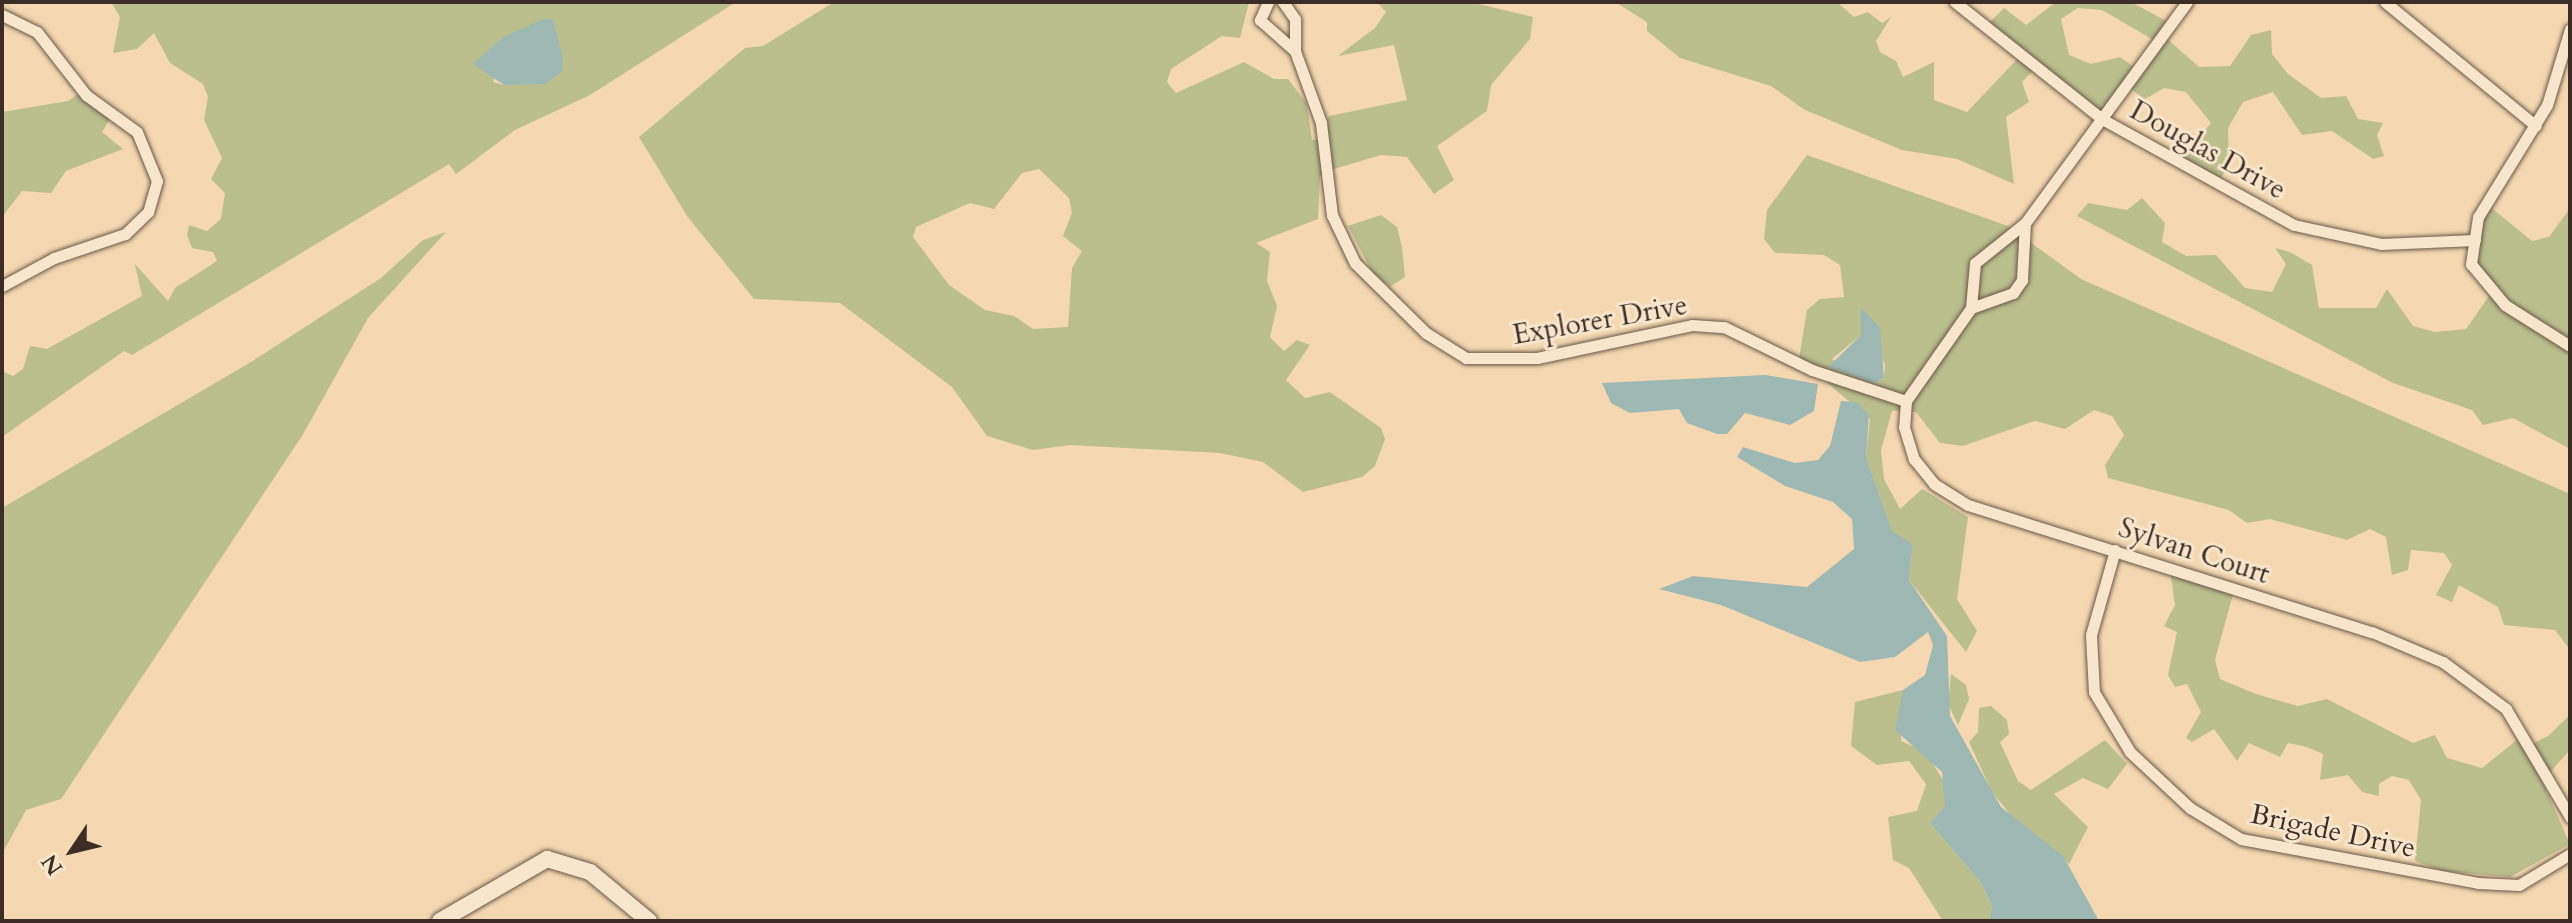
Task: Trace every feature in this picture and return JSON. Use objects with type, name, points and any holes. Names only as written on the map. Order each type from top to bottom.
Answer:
[{"type":"street","name":"Explorer Drive","points":[[1268,2],[1260,20],[1295,51]]},
{"type":"street","name":"Explorer Drive","points":[[1283,2],[1295,19],[1295,51],[1321,123],[1332,215],[1355,263],[1426,333],[1466,358],[1537,358],[1692,325],[1724,327],[1812,370],[1906,401]]},
{"type":"street","name":"Douglas Drive","points":[[1955,2],[2102,119],[2216,187],[2323,235],[2381,244],[2475,240]]},
{"type":"street","points":[[1906,401],[1971,308],[1975,263],[2025,223],[2187,2]]},
{"type":"street","points":[[2385,2],[2536,126]]},
{"type":"street","points":[[2,15],[37,32],[86,95],[137,132],[157,181],[148,212],[125,234],[54,258],[2,286]]},
{"type":"street","points":[[2570,29],[2568,54],[2536,126],[2478,217],[2471,264],[2505,305],[2570,346]]},
{"type":"street","points":[[1971,308],[2013,293],[2022,280],[2025,223]]},
{"type":"street","name":"Sylvan Court","points":[[1906,401],[1906,442],[1934,484],[1968,505],[2115,550],[2443,662],[2506,709],[2570,817]]},
{"type":"street","name":"Brigade Drive","points":[[2115,550],[2091,635],[2094,692],[2130,752],[2190,808],[2241,839],[2478,883],[2519,885],[2570,854]]},
{"type":"street","points":[[440,921],[547,859],[590,872],[649,921]]},
{"type":"green space","points":[[111,2],[736,2],[590,95],[515,130],[456,174],[449,164],[132,355],[124,351],[2,437],[2,371],[13,376],[23,369],[30,346],[47,349],[142,296],[135,264],[168,301],[175,288],[217,261],[213,252],[192,248],[187,235],[189,225],[207,231],[221,219],[225,193],[211,179],[222,158],[204,120],[208,97],[203,84],[170,63],[154,33],[137,49],[113,53],[120,17]],"holes":[[[553,19],[558,48],[504,85],[493,82],[513,33]]]},
{"type":"green space","points":[[834,2],[1249,2],[1240,38],[1222,36],[1171,69],[1167,82],[1176,93],[1244,62],[1274,79],[1288,79],[1307,104],[1312,140],[1324,139],[1329,116],[1407,100],[1394,45],[1338,56],[1375,28],[1386,12],[1377,2],[1470,2],[1533,17],[1530,39],[1491,85],[1487,111],[1437,146],[1454,180],[1434,194],[1407,157],[1381,155],[1334,169],[1320,176],[1318,219],[1256,243],[1270,252],[1267,281],[1277,306],[1270,337],[1284,351],[1297,340],[1310,345],[1286,380],[1305,398],[1330,392],[1381,428],[1385,439],[1375,466],[1362,477],[1303,492],[1263,462],[1220,453],[1070,445],[1033,450],[987,436],[952,387],[840,303],[754,299],[687,216],[639,137],[745,48],[763,46]],"holes":[[[1039,169],[1069,198],[1072,213],[1063,236],[1082,251],[1072,268],[1068,327],[1033,329],[1014,316],[985,310],[949,285],[913,237],[916,227],[970,203],[994,209],[1022,173]]]},
{"type":"green space","points":[[1615,2],[1837,2],[1854,17],[1868,12],[1882,23],[1891,17],[1876,41],[1880,52],[1896,61],[1903,77],[1934,62],[1934,100],[1967,112],[2022,54],[1989,23],[2004,8],[2026,25],[2056,2],[2131,2],[2170,23],[2164,36],[2199,67],[2230,66],[2251,35],[2271,30],[2272,54],[2288,74],[2321,98],[2346,96],[2358,119],[2383,123],[2377,135],[2384,156],[2373,159],[2332,131],[2302,135],[2273,92],[2243,102],[2228,128],[2229,164],[2219,182],[2179,162],[2211,123],[2186,92],[2164,88],[2145,99],[2129,88],[2104,117],[2037,66],[2022,82],[2029,102],[2006,117],[2014,184],[1957,159],[1902,150],[1805,110],[1771,86],[1680,58],[1647,31],[1647,22]],"holes":[[[2078,8],[2102,10],[2157,42],[2137,69],[2120,57],[2091,64],[2069,55],[2061,19]]]},
{"type":"green space","points":[[84,90],[113,114],[102,132],[123,149],[66,171],[51,193],[22,191],[2,217],[2,112],[68,101]]},
{"type":"green space","points":[[1807,155],[2008,226],[2081,279],[2570,494],[2570,650],[2555,630],[2504,625],[2498,607],[2459,585],[2452,602],[2436,595],[2452,565],[2444,553],[2411,550],[2408,570],[2392,575],[2386,537],[2370,529],[2347,540],[2270,519],[2247,523],[2229,510],[2108,478],[2105,465],[2124,435],[2112,416],[2094,410],[2065,429],[2035,421],[1963,446],[1940,443],[1916,412],[1892,411],[1881,450],[1884,479],[1900,509],[1922,489],[1968,517],[1957,599],[1977,631],[1966,652],[1909,580],[1913,545],[1894,537],[1866,457],[1870,419],[1799,359],[1807,310],[1820,299],[1844,297],[1840,265],[1824,255],[1775,253],[1764,239],[1767,210]],"holes":[[[1861,307],[1885,365],[1884,378],[1874,383],[1832,359],[1861,335]]]},
{"type":"green space","points":[[2142,198],[2165,223],[2162,242],[2186,256],[2216,255],[2245,288],[2272,292],[2286,264],[2275,248],[2290,252],[2312,265],[2319,308],[2376,308],[2387,289],[2413,326],[2435,332],[2466,329],[2492,292],[2471,265],[2488,205],[2532,241],[2549,237],[2570,208],[2570,449],[2513,418],[2483,425],[2472,410],[2393,383],[2077,216],[2088,203],[2127,210]]},
{"type":"green space","points":[[1381,215],[1397,227],[1402,247],[1405,277],[1390,287],[1373,274],[1348,226]]},
{"type":"green space","points":[[446,232],[368,318],[302,436],[61,799],[26,810],[2,854],[2,508],[251,362],[381,278],[423,240]]},
{"type":"green space","points":[[2170,570],[2233,594],[2215,660],[2220,679],[2256,694],[2298,706],[2327,699],[2413,743],[2435,735],[2447,758],[2482,768],[2517,740],[2523,748],[2548,736],[2570,715],[2570,750],[2542,781],[2570,844],[2510,877],[2443,871],[2415,861],[2421,800],[2409,780],[2392,776],[2379,784],[2379,796],[2362,792],[2348,775],[2320,780],[2323,754],[2307,747],[2288,743],[2280,757],[2249,743],[2237,761],[2214,729],[2192,742],[2186,738],[2201,712],[2187,684],[2175,687],[2168,675],[2177,632],[2164,626],[2175,605]]},
{"type":"green space","points":[[1951,674],[1966,685],[1969,699],[1958,725],[1948,704]]},
{"type":"green space","points":[[1903,690],[1901,741],[1926,752],[1946,785],[1945,806],[1930,823],[1981,883],[1992,906],[1989,921],[1943,921],[1909,868],[1893,860],[1888,817],[1917,811],[1926,784],[1909,761],[1877,765],[1851,746],[1855,702]]},
{"type":"green space","points":[[1991,706],[2007,720],[2009,734],[2000,742],[2018,781],[2031,790],[2105,740],[2127,764],[2108,789],[2083,778],[2054,794],[2088,827],[2069,864],[2017,823],[1992,792],[1969,742],[1978,732],[1979,708]]},
{"type":"water","points":[[544,19],[553,19],[563,59],[562,71],[545,84],[504,85],[473,64],[503,37]]},
{"type":"water","points":[[1861,307],[1880,328],[1884,378],[1874,383],[1828,367],[1861,335]]},
{"type":"water","points":[[1766,375],[1818,384],[1814,411],[1790,425],[1745,413],[1727,434],[1717,434],[1687,423],[1679,409],[1630,413],[1611,403],[1602,383]]},
{"type":"water","points":[[1841,401],[1856,402],[1869,415],[1866,457],[1892,531],[1913,545],[1909,580],[1947,636],[1950,716],[2001,807],[2063,856],[2099,921],[1989,921],[1992,906],[1981,883],[1930,823],[1945,806],[1942,772],[1895,730],[1903,690],[1925,675],[1933,645],[1928,632],[1895,657],[1860,662],[1721,605],[1659,589],[1693,576],[1807,587],[1854,549],[1852,519],[1833,502],[1785,486],[1737,457],[1743,447],[1795,463],[1818,460],[1830,446]]}]
